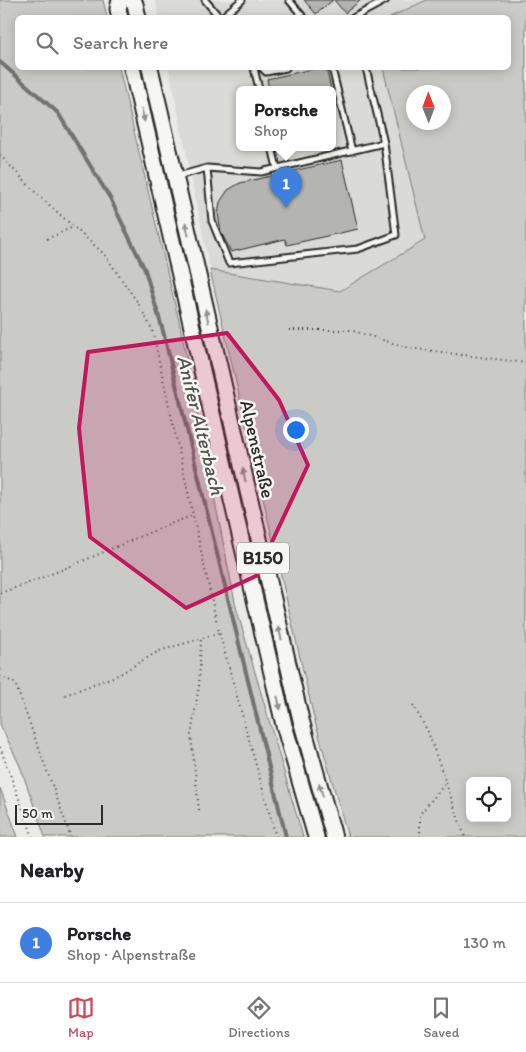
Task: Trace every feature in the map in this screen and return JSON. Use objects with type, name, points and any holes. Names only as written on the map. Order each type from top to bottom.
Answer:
[{"type":"main road","points":[[119,15],[118,8],[120,0]]},
{"type":"main road","points":[[132,0],[137,15]]},
{"type":"main road","name":"Alpenstraße","points":[[132,70],[284,725],[316,837]]},
{"type":"main road","name":"Alpenstraße","points":[[150,70],[301,720],[334,837]]},
{"type":"lane","points":[[205,0],[218,15]]},
{"type":"lane","points":[[224,15],[242,0]]},
{"type":"lane","points":[[290,0],[302,15]]},
{"type":"lane","points":[[358,15],[386,0]]},
{"type":"lane","points":[[254,70],[258,86]]},
{"type":"lane","points":[[264,70],[266,72],[276,70]]},
{"type":"lane","points":[[332,70],[352,151]]},
{"type":"lane","points":[[207,168],[212,221],[229,263],[358,249],[396,234],[384,143],[366,70]]},
{"type":"lane","points":[[175,177],[207,168],[261,172],[384,143]]},
{"type":"lane","points":[[273,151],[277,168]]},
{"type":"path","points":[[0,155],[36,194],[104,254],[138,303],[152,329],[220,633],[276,837]]},
{"type":"path","points":[[47,238],[73,227]]},
{"type":"path","points":[[289,330],[350,330],[409,348],[526,363]]},
{"type":"path","points":[[0,593],[32,582],[144,534],[194,515]]},
{"type":"path","points":[[65,695],[118,675],[159,651],[220,633]]},
{"type":"path","points":[[199,810],[191,735],[198,686],[201,639]]},
{"type":"path","points":[[0,676],[15,683],[71,837]]},
{"type":"path","points":[[413,705],[428,732],[465,837]]},
{"type":"path","points":[[0,747],[33,837]]},
{"type":"path","points":[[420,837],[420,814],[446,784]]},
{"type":"highlighted area","points":[[227,333],[279,400],[308,465],[256,576],[186,608],[90,537],[79,428],[88,352]]},
{"type":"shaded area","points":[[0,0],[103,0],[107,15],[15,15],[15,70],[119,70],[181,330],[236,607],[303,837],[45,837],[20,766],[0,724]]},
{"type":"shaded area","points":[[155,0],[427,0],[396,15],[159,15]]},
{"type":"shaded area","points":[[427,0],[526,0],[526,837],[348,837],[314,718],[210,270],[340,291],[425,240],[383,70],[511,70],[511,15],[394,15]]},
{"type":"shaded area","points":[[169,70],[383,70],[425,240],[340,291],[210,270]]},
{"type":"shaded area","points":[[0,788],[18,837],[0,837]]},
{"type":"building","points":[[304,0],[333,0],[316,14]]},
{"type":"building","points":[[334,0],[361,0],[345,13]]},
{"type":"building","points":[[308,70],[326,70],[330,86],[268,86],[267,79]]},
{"type":"building","points":[[342,160],[358,229],[287,245],[285,239],[231,252],[221,232],[218,214],[220,202],[228,190],[240,183]]},
{"type":"waterway","name":"Anifer Alterbach","points":[[0,62],[58,113],[110,198],[145,270],[163,331],[286,837]]},
{"type":"place","name":"Porsche","points":[[286,208]]}]
